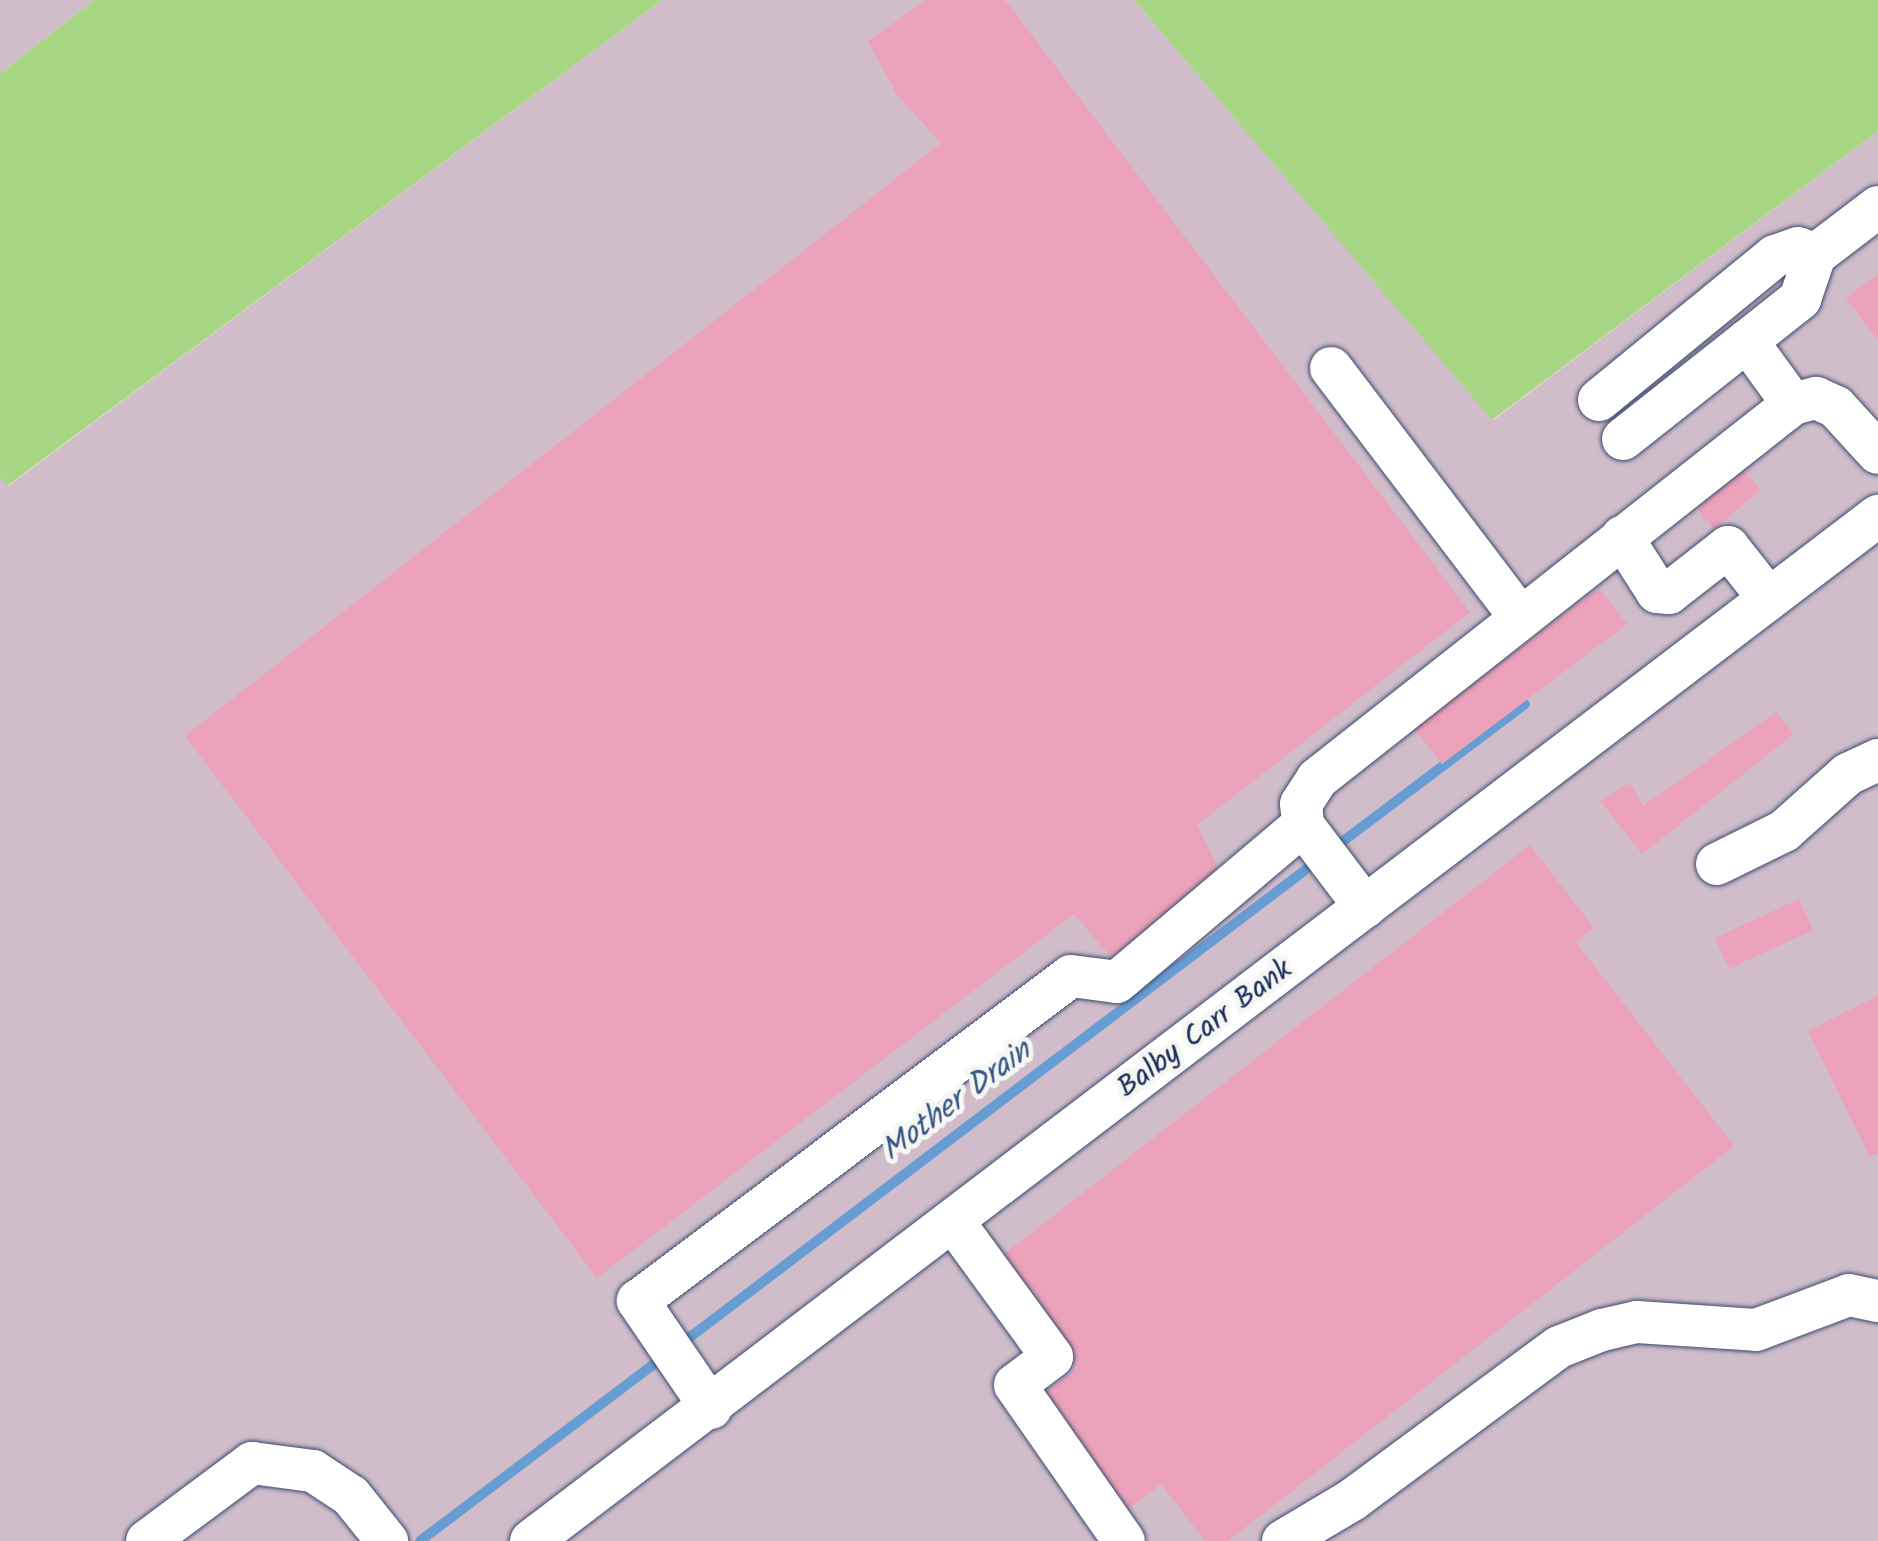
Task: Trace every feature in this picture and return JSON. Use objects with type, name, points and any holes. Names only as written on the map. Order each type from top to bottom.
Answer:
[{"type":"street","points":[[1623,438],[1800,299],[1815,255],[1878,207]]},
{"type":"street","points":[[1599,400],[1775,256],[1798,248],[1815,255]]},
{"type":"street","points":[[1748,341],[1793,404]]},
{"type":"street","points":[[1330,368],[1520,618]]},
{"type":"street","points":[[1353,890],[1309,832],[1301,804],[1317,779],[1793,404],[1816,398],[1836,407],[1878,453]]},
{"type":"street","name":"Balby Carr Bank","points":[[531,1541],[701,1392],[953,1221],[1353,890],[1769,599],[1878,516]]},
{"type":"street","points":[[1622,537],[1657,592],[1668,593],[1728,547],[1769,599]]},
{"type":"street","points":[[1717,864],[1784,831],[1848,774],[1878,760]]},
{"type":"street","points":[[701,1392],[638,1301],[1071,976],[1117,982],[1309,832]]},
{"type":"street","points":[[953,1221],[1052,1358],[1015,1385],[1124,1541]]},
{"type":"street","points":[[1283,1541],[1352,1500],[1559,1347],[1602,1330],[1637,1322],[1756,1330],[1849,1295],[1878,1301]]},
{"type":"street","points":[[148,1541],[252,1464],[313,1472],[351,1496],[387,1541]]},
{"type":"shaded area","points":[[0,0],[94,0],[0,74]]},
{"type":"shaded area","points":[[662,0],[1134,0],[1493,420],[1878,131],[1878,1541],[0,1541],[0,476],[8,486]]},
{"type":"green space","points":[[94,0],[662,0],[7,486],[0,476],[0,74]]},
{"type":"green space","points":[[1134,0],[1878,0],[1878,131],[1492,420]]},
{"type":"building","points":[[926,0],[1005,0],[1470,612],[1197,825],[1222,876],[1111,957],[1074,914],[597,1278],[185,736],[941,143],[897,95],[868,41]]},
{"type":"building","points":[[1878,274],[1878,340],[1846,298]]},
{"type":"building","points":[[1744,470],[1760,490],[1714,529],[1697,509]]},
{"type":"building","points":[[1599,588],[1627,624],[1442,764],[1414,728]]},
{"type":"building","points":[[1776,712],[1794,734],[1642,854],[1600,801],[1630,783],[1643,806]]},
{"type":"building","points":[[1530,845],[1594,928],[1576,942],[1734,1146],[1228,1541],[1205,1541],[1161,1484],[1123,1513],[1035,1400],[1077,1368],[994,1262]]},
{"type":"building","points":[[1799,899],[1813,930],[1729,969],[1715,938]]},
{"type":"building","points":[[1878,996],[1878,1153],[1870,1157],[1808,1031]]},
{"type":"waterway","name":"Mother Drain","points":[[1334,848],[1525,704]]},
{"type":"waterway","name":"Mother Drain","points":[[681,1344],[1317,861]]},
{"type":"waterway","name":"Mother Drain","points":[[420,1541],[663,1357]]}]
